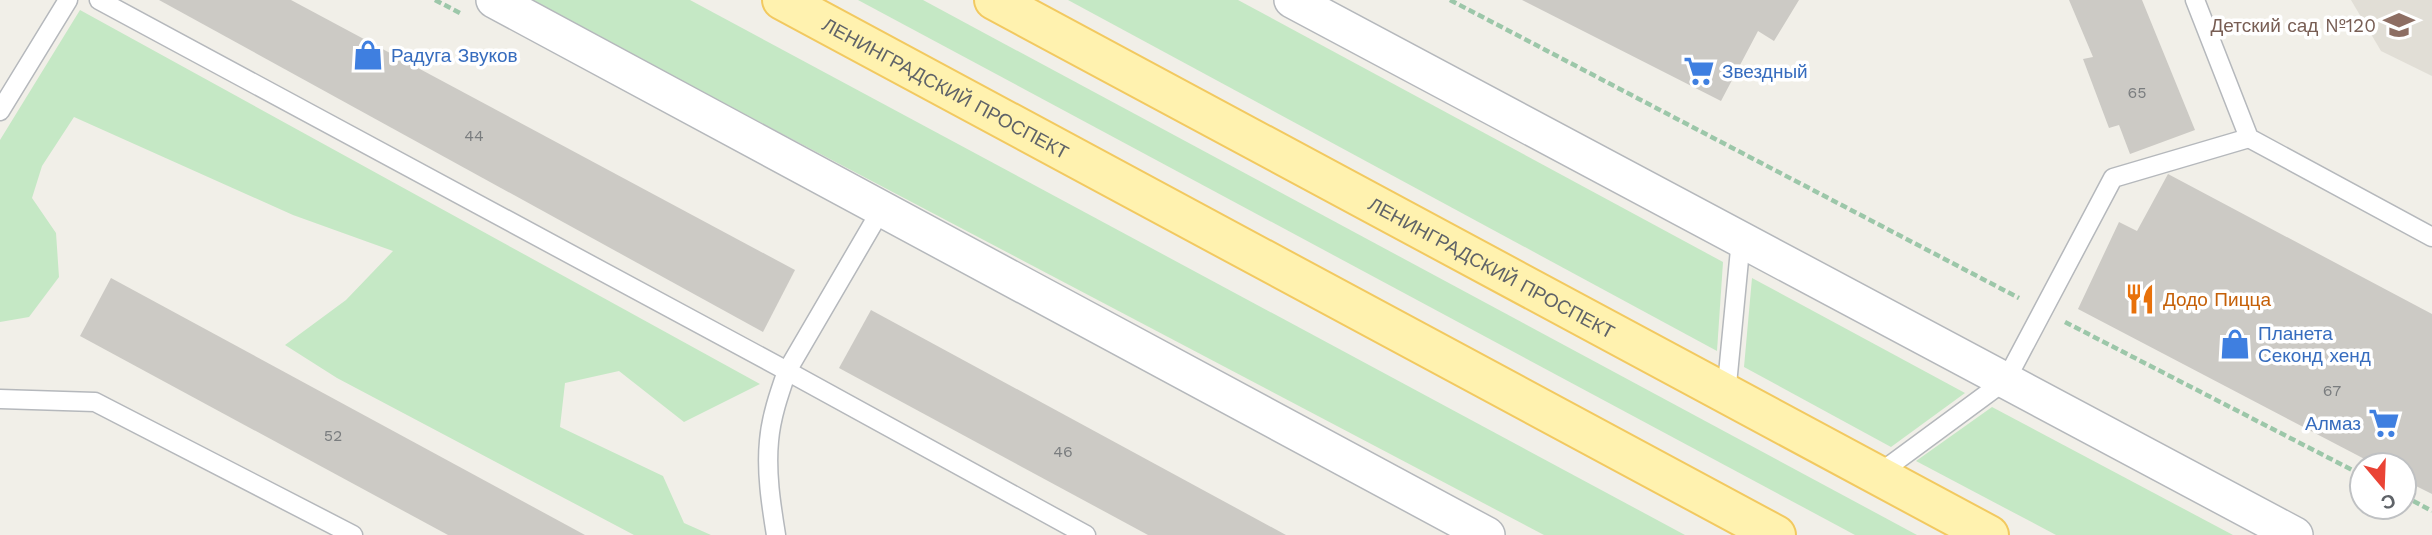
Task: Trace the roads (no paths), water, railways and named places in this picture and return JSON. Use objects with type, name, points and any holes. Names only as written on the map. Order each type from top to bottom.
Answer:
[{"type":"main road","name":"ЛЕНИНГРАДСКИЙ ПРОСПЕКТ","points":[[782,0],[1776,535]]},
{"type":"main road","name":"ЛЕНИНГРАДСКИЙ ПРОСПЕКТ","points":[[993,0],[1989,535]]},
{"type":"street","points":[[494,0],[1487,535]]},
{"type":"street","points":[[1292,0],[2295,535]]},
{"type":"lane","points":[[0,111],[68,0]]},
{"type":"lane","points":[[99,0],[1086,535]]},
{"type":"lane","points":[[2195,0],[2249,138],[2432,237]]},
{"type":"lane","points":[[1877,475],[2006,380],[2113,178],[2249,138]]},
{"type":"lane","points":[[776,535],[769,494],[769,442],[773,414],[787,371],[881,210]]},
{"type":"lane","points":[[1726,395],[1741,240]]},
{"type":"lane","points":[[0,400],[95,402],[353,535]]},
{"type":"place","name":"Детский сад №120","points":[[2399,25]]},
{"type":"place","name":"Радуга Звуков","points":[[368,55]]},
{"type":"place","name":"Звездный","points":[[1699,71]]},
{"type":"place","name":"Додо Пицца","points":[[2140,299]]},
{"type":"place","name":"Планета Секонд хенд","points":[[2235,344]]},
{"type":"place","name":"Алмаз","points":[[2384,423]]}]
